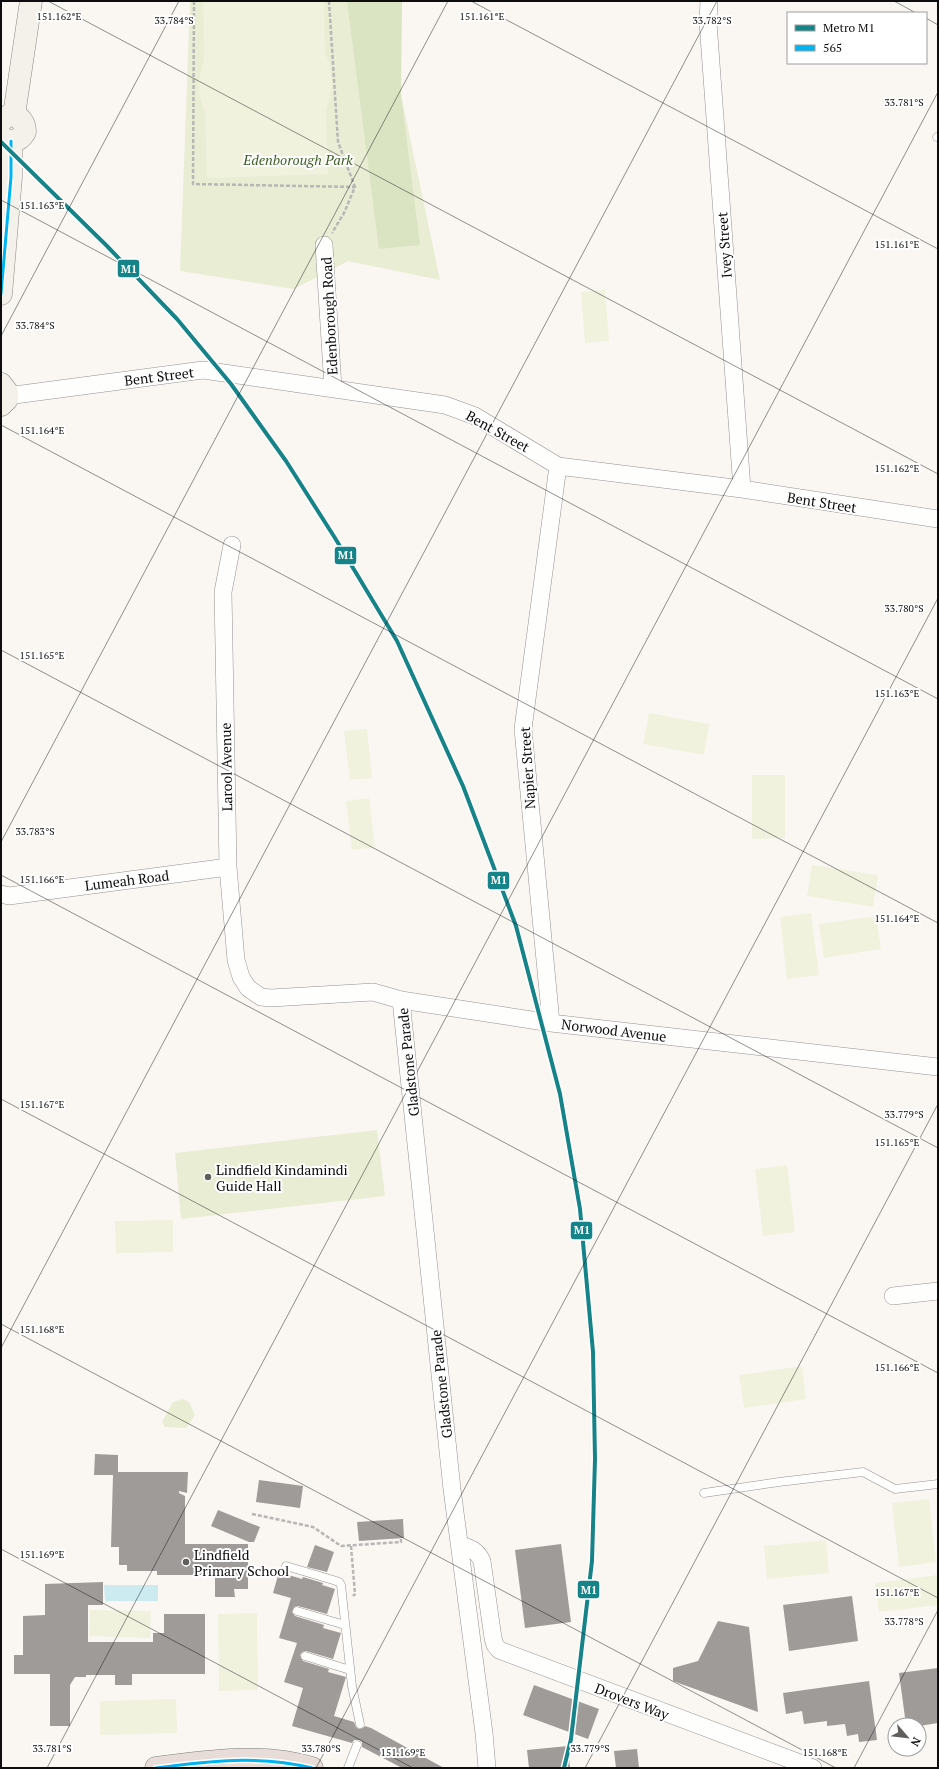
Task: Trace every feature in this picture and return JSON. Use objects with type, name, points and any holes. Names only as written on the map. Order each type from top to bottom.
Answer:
[{"type":"highway","points":[[156,1768],[219,1760],[262,1760],[312,1768]]},
{"type":"street","points":[[1,294],[11,176],[6,138],[19,139],[24,132],[24,123],[18,116],[7,118],[31,1]]},
{"type":"street","name":"Ivey Street","points":[[709,1],[708,30],[742,489]]},
{"type":"street","name":"Edenborough Road","points":[[324,245],[333,388]]},
{"type":"street","name":"Bent Street","points":[[3,395],[203,370],[445,405],[475,416],[558,466],[742,489],[938,519]]},
{"type":"street","name":"Napier Street","points":[[551,1023],[523,729],[558,466]]},
{"type":"street","name":"Larool Avenue","points":[[232,545],[223,592],[228,867],[236,960],[241,977],[248,988]]},
{"type":"street","name":"Lumeah Road","points":[[1,894],[9,896],[228,867]]},
{"type":"street","name":"Norwood Avenue","points":[[248,988],[261,997],[272,998],[373,992],[401,1000],[551,1023],[938,1067]]},
{"type":"street","name":"Gladstone Parade","points":[[401,1000],[459,1544],[484,1734],[487,1768]]},
{"type":"street","points":[[893,1296],[938,1291]]},
{"type":"street","name":"Drovers Way","points":[[459,1544],[474,1550],[479,1554],[482,1561],[493,1638],[495,1645],[499,1650],[596,1688],[813,1768]]},
{"type":"lane","points":[[704,1493],[863,1472],[895,1489],[938,1484]]},
{"type":"lane","points":[[286,1566],[339,1582],[350,1670],[360,1724]]},
{"type":"lane","points":[[297,1611],[345,1625]]},
{"type":"lane","points":[[305,1656],[350,1670]]},
{"type":"lane","points":[[348,1768],[357,1745]]},
{"type":"path","points":[[194,1],[193,184],[356,187]]},
{"type":"path","points":[[324,245],[344,213],[356,187],[338,142],[329,1]]},
{"type":"path","points":[[252,1514],[313,1527],[341,1546],[401,1542],[400,1538]]},
{"type":"path","points":[[343,1605],[355,1594],[351,1546]]},
{"type":"green space","name":"Edenborough Park","points":[[190,1],[398,1],[401,95],[440,280],[348,261],[294,289],[180,271]]},
{"type":"green space","points":[[203,1],[324,1],[325,53],[330,64],[332,88],[326,112],[328,174],[207,178],[205,113],[199,94],[199,81],[204,57]]},
{"type":"green space","points":[[347,1],[402,1],[401,95],[420,245],[379,249]]},
{"type":"green space","points":[[605,290],[609,341],[585,343],[581,292]]},
{"type":"green space","points":[[649,713],[709,724],[704,755],[643,744]]},
{"type":"green space","points":[[367,729],[372,778],[350,780],[344,731]]},
{"type":"green space","points":[[752,775],[785,775],[785,838],[752,839]]},
{"type":"green space","points":[[369,798],[375,847],[352,850],[346,801]]},
{"type":"green space","points":[[812,865],[878,875],[873,907],[807,896]]},
{"type":"green space","points":[[811,913],[819,975],[787,979],[780,917]]},
{"type":"green space","points":[[876,916],[881,949],[824,958],[819,924]]},
{"type":"green space","points":[[377,1130],[385,1196],[181,1219],[175,1153]]},
{"type":"green space","points":[[787,1165],[795,1232],[763,1236],[755,1169]]},
{"type":"green space","points":[[173,1220],[173,1252],[116,1253],[115,1221]]},
{"type":"green space","points":[[802,1366],[806,1399],[744,1408],[739,1375]]},
{"type":"green space","points":[[183,1399],[189,1402],[195,1415],[186,1428],[165,1427],[162,1422],[173,1402]]},
{"type":"green space","points":[[929,1499],[936,1562],[899,1567],[892,1503]]},
{"type":"green space","points":[[826,1540],[829,1573],[767,1579],[764,1546]]},
{"type":"green space","points":[[938,1575],[938,1605],[879,1612],[875,1583]]},
{"type":"green space","points":[[90,1610],[151,1611],[150,1638],[89,1636]]},
{"type":"green space","points":[[257,1613],[258,1690],[219,1691],[218,1614]]},
{"type":"green space","points":[[176,1699],[177,1733],[100,1735],[100,1701]]},
{"type":"water","points":[[104,1585],[158,1585],[158,1601],[105,1601]]},
{"type":"building","points":[[95,1454],[118,1455],[118,1472],[188,1472],[187,1493],[179,1491],[179,1493],[185,1496],[185,1544],[248,1544],[248,1589],[234,1589],[235,1597],[215,1597],[215,1575],[157,1575],[157,1571],[127,1571],[127,1565],[119,1565],[119,1547],[111,1547],[113,1475],[94,1475]]},
{"type":"building","points":[[259,1480],[303,1486],[300,1508],[256,1502]]},
{"type":"building","points":[[218,1510],[260,1527],[254,1542],[249,1542],[211,1526]]},
{"type":"building","points":[[403,1519],[404,1538],[359,1541],[357,1522]]},
{"type":"building","points":[[561,1544],[571,1622],[525,1628],[515,1550]]},
{"type":"building","points":[[315,1545],[334,1552],[327,1572],[307,1567]]},
{"type":"building","points":[[279,1572],[302,1579],[303,1577],[323,1583],[322,1585],[335,1589],[327,1614],[298,1606],[294,1607],[292,1612],[295,1616],[324,1625],[323,1628],[341,1633],[333,1659],[306,1651],[302,1652],[300,1655],[303,1661],[329,1669],[328,1672],[346,1677],[334,1716],[354,1722],[356,1727],[359,1729],[365,1726],[371,1728],[444,1768],[402,1768],[362,1747],[362,1742],[359,1740],[354,1740],[352,1743],[292,1726],[303,1688],[284,1682],[297,1643],[279,1638],[291,1598],[273,1593]]},
{"type":"building","points":[[103,1582],[103,1605],[88,1605],[88,1642],[153,1642],[153,1633],[164,1633],[164,1614],[205,1614],[205,1674],[132,1674],[132,1685],[115,1685],[115,1675],[86,1675],[86,1677],[75,1677],[70,1685],[70,1726],[50,1726],[50,1674],[14,1674],[14,1655],[23,1655],[23,1616],[45,1615],[45,1584]]},
{"type":"building","points":[[852,1596],[858,1641],[789,1651],[783,1605]]},
{"type":"building","points":[[718,1621],[749,1627],[758,1712],[673,1681],[673,1668],[698,1661]]},
{"type":"building","points":[[938,1668],[938,1723],[927,1725],[927,1717],[905,1717],[899,1673]]},
{"type":"building","points":[[869,1681],[877,1740],[859,1742],[858,1734],[847,1736],[845,1724],[827,1726],[827,1721],[804,1724],[802,1711],[786,1714],[783,1693]]},
{"type":"building","points":[[534,1685],[599,1709],[588,1739],[523,1715]]},
{"type":"building","points":[[568,1746],[570,1768],[529,1768],[527,1750]]},
{"type":"building","points":[[637,1749],[639,1768],[616,1768],[614,1751]]},
{"type":"metro line","name":"M1","points":[[1,142],[107,246],[177,319],[231,384],[286,461],[335,538],[397,641],[463,786],[516,926],[560,1094],[580,1209],[593,1352],[595,1459],[592,1561],[571,1739],[564,1768]]},
{"type":"transit line","name":"565","points":[[1,294],[11,177],[11,141]]},
{"type":"transit line","name":"565","points":[[156,1768],[234,1760],[254,1760],[293,1764],[312,1768]]},
{"type":"place","name":"Lindfield Kindamindi Guide Hall","points":[[208,1177]]},
{"type":"place","name":"Lindfield Primary School","points":[[186,1562]]}]
